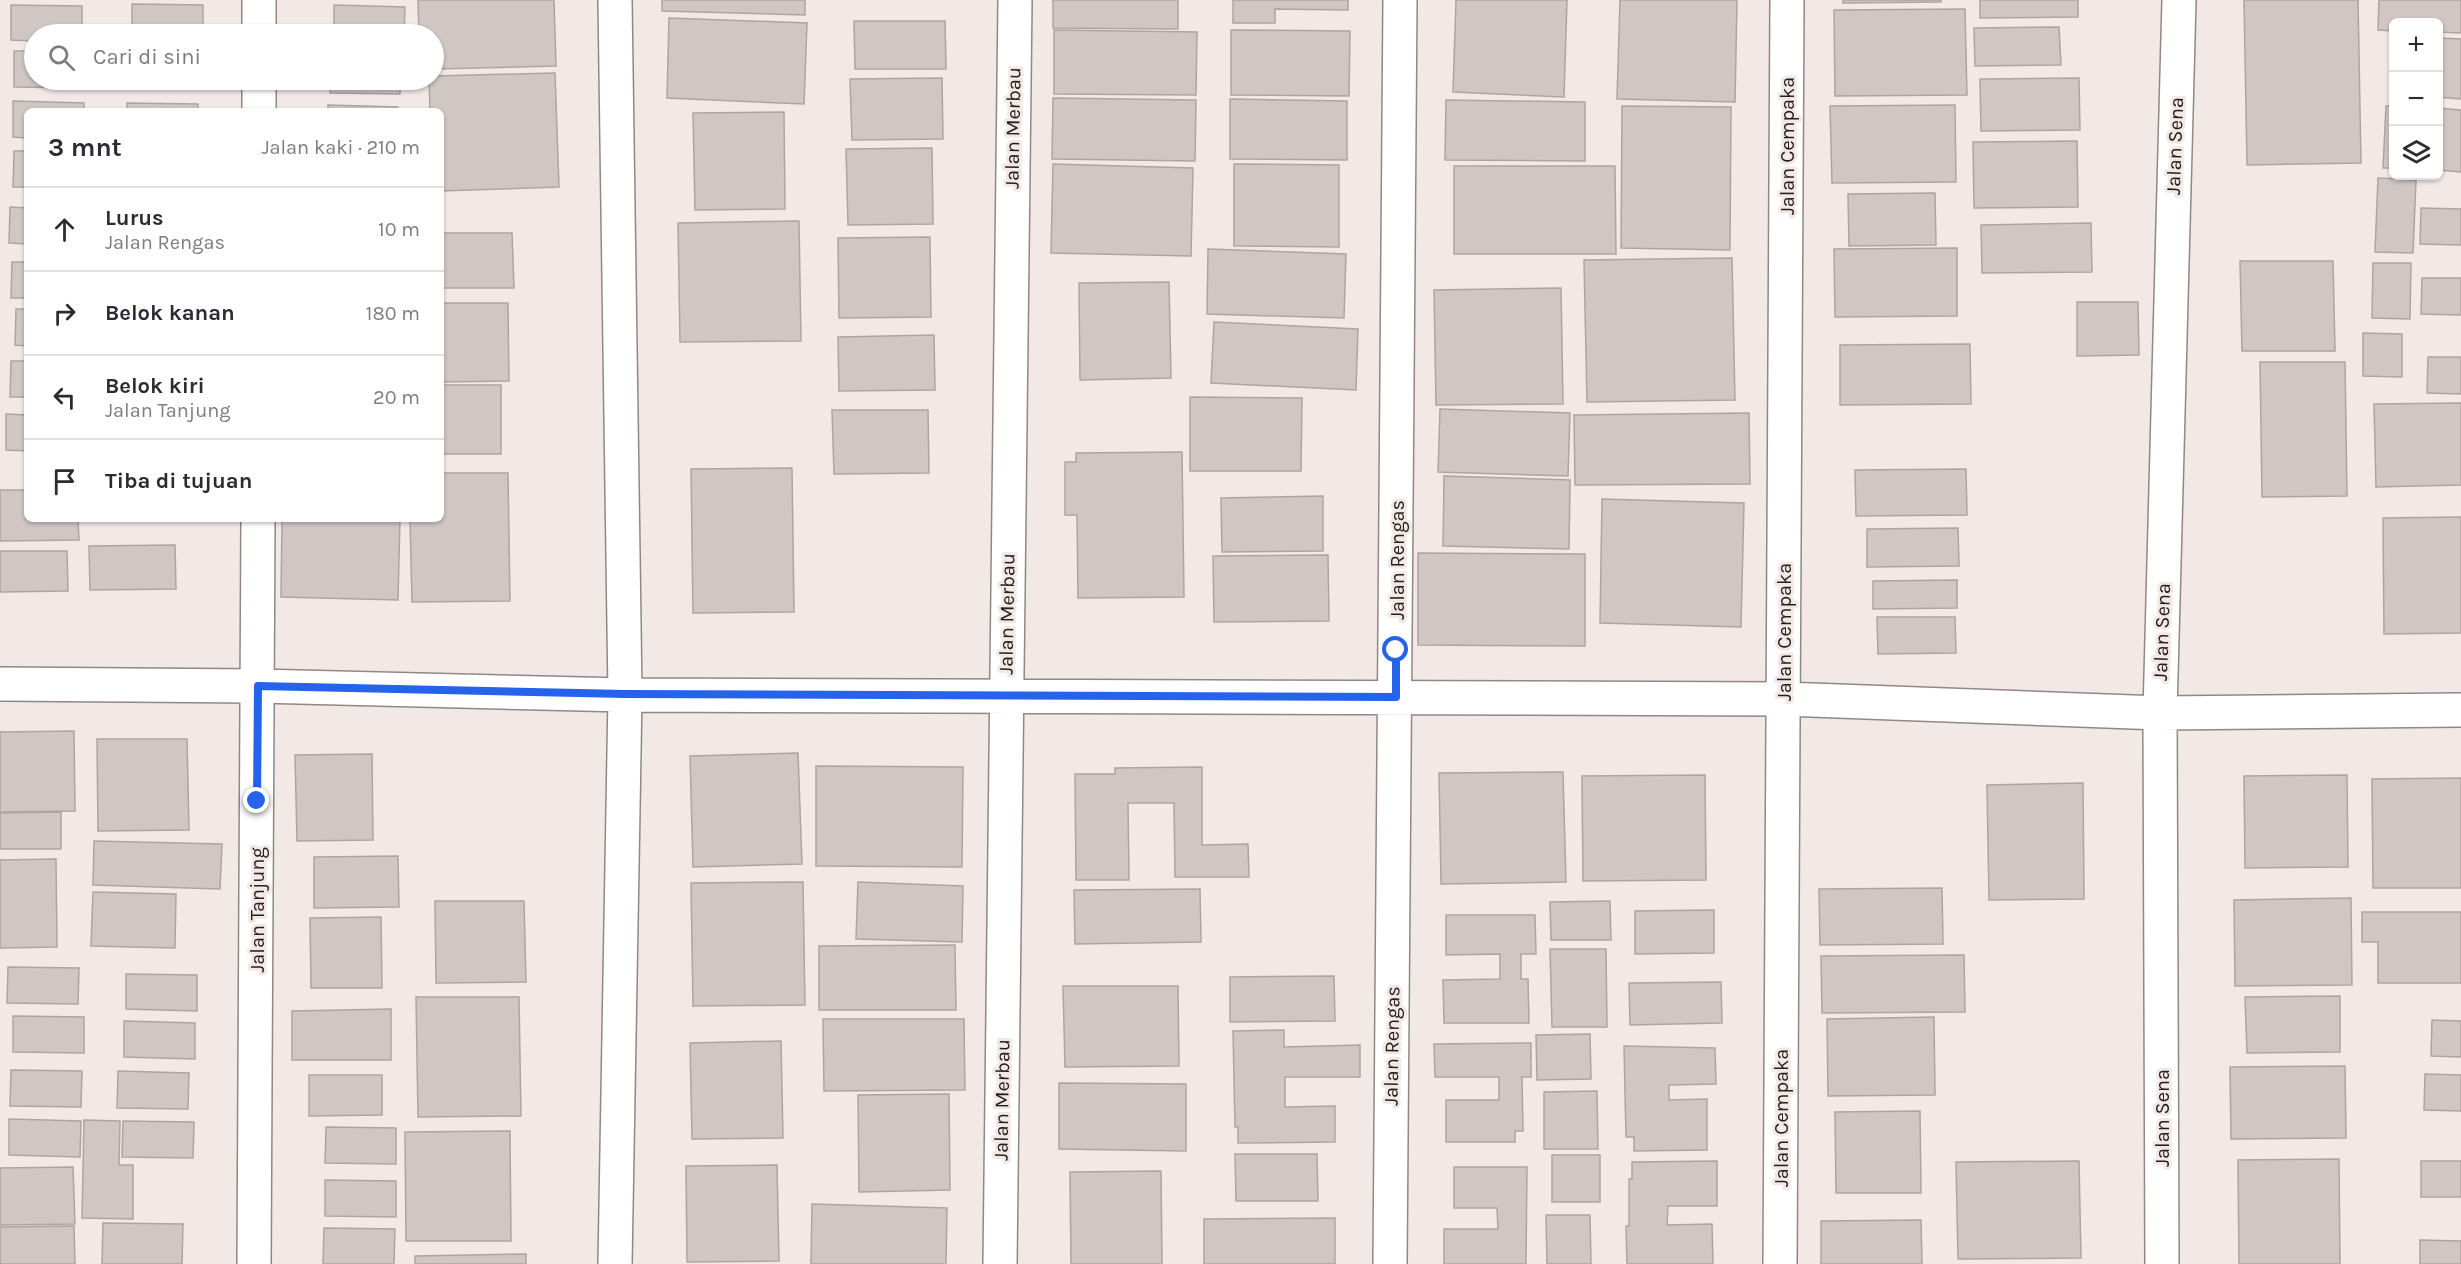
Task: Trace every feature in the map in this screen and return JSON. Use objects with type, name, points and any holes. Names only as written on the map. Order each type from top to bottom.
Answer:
[{"type":"street","points":[[259,0],[259,24]]},
{"type":"street","points":[[615,0],[625,694],[615,1264]]},
{"type":"street","name":"Jalan Merbau","points":[[1000,1264],[1015,0]]},
{"type":"street","name":"Jalan Rengas","points":[[1390,1264],[1400,0]]},
{"type":"street","name":"Jalan Cempaka","points":[[1780,1264],[1787,0]]},
{"type":"street","name":"Jalan Sena","points":[[2162,1264],[2160,713],[2179,0]]},
{"type":"street","points":[[259,90],[259,108]]},
{"type":"street","name":"Jalan Tanjung","points":[[254,1264],[258,522]]},
{"type":"street","points":[[0,684],[258,686],[625,694],[1784,699],[2160,713],[2461,710]]},
{"type":"building","points":[[418,0],[554,0],[556,66],[444,69],[444,24],[419,24]]},
{"type":"building","points":[[662,0],[805,0],[805,15],[662,11]]},
{"type":"building","points":[[1053,0],[1178,0],[1178,29],[1053,28]]},
{"type":"building","points":[[1233,0],[1348,0],[1348,10],[1275,9],[1275,23],[1233,23]]},
{"type":"building","points":[[1456,0],[1567,0],[1564,97],[1453,92]]},
{"type":"building","points":[[1620,0],[1737,0],[1735,102],[1617,99]]},
{"type":"building","points":[[1843,0],[1941,0],[1941,2],[1843,3]]},
{"type":"building","points":[[1980,0],[2078,0],[2078,17],[1980,18]]},
{"type":"building","points":[[2244,0],[2358,0],[2361,163],[2247,165]]},
{"type":"building","points":[[2379,0],[2461,0],[2461,33],[2443,32],[2443,18],[2389,18],[2389,31],[2378,30]]},
{"type":"building","points":[[132,4],[203,5],[203,24],[132,24]]},
{"type":"building","points":[[11,5],[82,6],[82,24],[24,24],[24,41],[11,40]]},
{"type":"building","points":[[334,5],[405,7],[404,24],[334,24]]},
{"type":"building","points":[[1965,9],[1967,95],[1835,96],[1834,10]]},
{"type":"building","points":[[669,18],[807,23],[804,104],[667,98]]},
{"type":"building","points":[[854,21],[945,21],[946,69],[855,69]]},
{"type":"building","points":[[2059,27],[2061,65],[1975,66],[1974,28]]},
{"type":"building","points":[[1054,30],[1197,32],[1196,95],[1054,94]]},
{"type":"building","points":[[1231,30],[1350,31],[1349,96],[1231,95]]},
{"type":"building","points":[[2443,38],[2461,39],[2461,99],[2443,97]]},
{"type":"building","points":[[14,51],[24,51],[24,87],[14,87]]},
{"type":"building","points":[[555,73],[559,187],[444,191],[444,108],[430,108],[429,90],[444,90],[444,76]]},
{"type":"building","points":[[942,78],[943,139],[852,140],[850,79]]},
{"type":"building","points":[[2079,78],[2080,130],[1981,131],[1980,79]]},
{"type":"building","points":[[330,90],[400,90],[400,94],[330,93]]},
{"type":"building","points":[[1053,98],[1196,100],[1195,161],[1052,159]]},
{"type":"building","points":[[1230,99],[1347,101],[1347,160],[1230,159]]},
{"type":"building","points":[[1446,100],[1585,102],[1585,161],[1445,160]]},
{"type":"building","points":[[13,101],[84,103],[84,108],[24,108],[24,138],[13,137]]},
{"type":"building","points":[[127,103],[198,104],[198,108],[127,108]]},
{"type":"building","points":[[328,105],[398,107],[398,108],[328,108]]},
{"type":"building","points":[[1955,105],[1956,182],[1832,183],[1830,106]]},
{"type":"building","points":[[1622,106],[1731,107],[1730,250],[1621,248]]},
{"type":"building","points":[[2386,106],[2389,106],[2389,168],[2383,168]]},
{"type":"building","points":[[2443,108],[2461,110],[2461,172],[2443,170]]},
{"type":"building","points":[[784,112],[785,209],[695,210],[693,113]]},
{"type":"building","points":[[2077,141],[2078,207],[1974,208],[1973,142]]},
{"type":"building","points":[[932,148],[933,224],[848,225],[846,149]]},
{"type":"building","points":[[14,151],[24,151],[24,187],[13,187]]},
{"type":"building","points":[[1053,164],[1193,168],[1191,256],[1051,253]]},
{"type":"building","points":[[1234,164],[1339,165],[1339,247],[1234,246]]},
{"type":"building","points":[[1454,166],[1615,166],[1616,254],[1454,254]]},
{"type":"building","points":[[2378,178],[2416,180],[2413,253],[2375,252]]},
{"type":"building","points":[[1935,193],[1936,245],[1849,246],[1848,194]]},
{"type":"building","points":[[10,207],[24,208],[24,244],[9,243]]},
{"type":"building","points":[[2421,208],[2461,209],[2461,245],[2420,244]]},
{"type":"building","points":[[799,221],[801,341],[680,342],[678,223]]},
{"type":"building","points":[[2091,223],[2092,272],[1982,273],[1981,225]]},
{"type":"building","points":[[444,233],[512,233],[514,288],[444,288]]},
{"type":"building","points":[[930,237],[931,317],[839,318],[838,238]]},
{"type":"building","points":[[1957,248],[1957,316],[1835,317],[1834,249]]},
{"type":"building","points":[[1208,249],[1346,254],[1344,318],[1207,314]]},
{"type":"building","points":[[1732,258],[1735,400],[1587,402],[1584,260]]},
{"type":"building","points":[[2240,261],[2333,261],[2335,351],[2242,351]]},
{"type":"building","points":[[12,262],[24,262],[24,298],[11,298]]},
{"type":"building","points":[[2373,263],[2411,263],[2410,319],[2372,318]]},
{"type":"building","points":[[2422,278],[2461,278],[2461,315],[2421,314]]},
{"type":"building","points":[[1169,282],[1171,378],[1080,380],[1079,283]]},
{"type":"building","points":[[1561,288],[1563,404],[1436,405],[1434,290]]},
{"type":"building","points":[[2077,302],[2138,302],[2139,355],[2077,356]]},
{"type":"building","points":[[444,303],[508,303],[509,381],[444,382]]},
{"type":"building","points":[[16,309],[24,309],[24,346],[15,345]]},
{"type":"building","points":[[1214,322],[1358,329],[1356,390],[1211,383]]},
{"type":"building","points":[[2363,333],[2402,334],[2402,377],[2363,376]]},
{"type":"building","points":[[934,335],[935,390],[839,391],[838,337]]},
{"type":"building","points":[[1970,344],[1971,404],[1840,405],[1840,345]]},
{"type":"building","points":[[2428,357],[2461,357],[2461,394],[2427,393]]},
{"type":"building","points":[[11,361],[24,361],[24,397],[10,397]]},
{"type":"building","points":[[2260,362],[2345,362],[2347,496],[2262,497]]},
{"type":"building","points":[[444,385],[501,385],[501,454],[444,454]]},
{"type":"building","points":[[1190,397],[1302,398],[1301,471],[1190,471]]},
{"type":"building","points":[[2461,403],[2461,485],[2376,487],[2374,404]]},
{"type":"building","points":[[1440,409],[1570,413],[1568,476],[1438,472]]},
{"type":"building","points":[[832,410],[928,410],[929,473],[834,474]]},
{"type":"building","points":[[1749,413],[1750,484],[1575,485],[1574,415]]},
{"type":"building","points":[[6,414],[24,415],[24,451],[6,450]]},
{"type":"building","points":[[1182,452],[1184,597],[1078,598],[1077,515],[1065,515],[1065,462],[1076,462],[1076,453]]},
{"type":"building","points":[[792,468],[794,612],[693,613],[691,469]]},
{"type":"building","points":[[1966,469],[1967,515],[1856,516],[1855,470]]},
{"type":"building","points":[[444,473],[508,473],[510,601],[412,602],[410,522],[444,522]]},
{"type":"building","points":[[1444,476],[1570,480],[1569,549],[1443,546]]},
{"type":"building","points":[[0,490],[24,490],[24,522],[78,522],[79,540],[0,541]]},
{"type":"building","points":[[1323,496],[1323,551],[1222,552],[1221,498]]},
{"type":"building","points":[[1602,499],[1744,503],[1741,627],[1600,623]]},
{"type":"building","points":[[2461,517],[2461,633],[2384,634],[2383,518]]},
{"type":"building","points":[[282,522],[400,522],[398,600],[281,597]]},
{"type":"building","points":[[1958,528],[1959,566],[1867,567],[1867,529]]},
{"type":"building","points":[[175,545],[176,589],[90,590],[89,546]]},
{"type":"building","points":[[0,551],[67,551],[68,591],[0,592]]},
{"type":"building","points":[[1418,553],[1585,554],[1585,646],[1418,645]]},
{"type":"building","points":[[1328,555],[1329,621],[1214,622],[1213,556]]},
{"type":"building","points":[[1957,580],[1957,608],[1873,609],[1873,581]]},
{"type":"building","points":[[1877,617],[1955,617],[1956,653],[1878,654]]},
{"type":"building","points":[[74,731],[75,811],[0,812],[0,732]]},
{"type":"building","points":[[97,739],[187,739],[189,830],[98,831]]},
{"type":"building","points":[[798,753],[802,864],[693,867],[690,756]]},
{"type":"building","points":[[372,754],[373,840],[297,841],[295,755]]},
{"type":"building","points":[[816,766],[963,767],[962,867],[816,866]]},
{"type":"building","points":[[1202,767],[1202,845],[1248,844],[1249,877],[1175,877],[1174,803],[1128,803],[1129,880],[1076,880],[1075,774],[1115,774],[1115,768]]},
{"type":"building","points":[[1563,772],[1566,882],[1441,884],[1439,773]]},
{"type":"building","points":[[1705,775],[1706,880],[1583,881],[1582,776]]},
{"type":"building","points":[[2347,775],[2348,867],[2245,868],[2244,776]]},
{"type":"building","points":[[2461,778],[2461,888],[2373,888],[2372,779]]},
{"type":"building","points":[[2083,783],[2084,899],[1989,900],[1987,785]]},
{"type":"building","points":[[61,812],[61,849],[0,849],[0,813]]},
{"type":"building","points":[[94,841],[222,844],[220,889],[93,885]]},
{"type":"building","points":[[398,856],[399,907],[314,908],[314,857]]},
{"type":"building","points":[[56,859],[57,947],[0,948],[0,860]]},
{"type":"building","points":[[803,882],[805,1005],[693,1006],[691,883]]},
{"type":"building","points":[[858,882],[963,886],[962,942],[856,939]]},
{"type":"building","points":[[1942,888],[1943,944],[1820,945],[1819,889]]},
{"type":"building","points":[[1200,889],[1201,942],[1075,944],[1074,890]]},
{"type":"building","points":[[93,892],[176,894],[175,948],[91,946]]},
{"type":"building","points":[[2351,898],[2352,985],[2235,986],[2234,900]]},
{"type":"building","points":[[435,901],[524,901],[526,982],[436,983]]},
{"type":"building","points":[[1610,901],[1611,940],[1551,940],[1550,902]]},
{"type":"building","points":[[1714,910],[1714,953],[1635,954],[1635,911]]},
{"type":"building","points":[[2362,912],[2461,912],[2461,983],[2378,983],[2378,942],[2362,942]]},
{"type":"building","points":[[1446,915],[1535,915],[1536,954],[1521,954],[1521,979],[1528,979],[1529,1023],[1444,1023],[1443,980],[1500,979],[1500,954],[1446,955]]},
{"type":"building","points":[[381,917],[382,988],[311,988],[310,918]]},
{"type":"building","points":[[955,945],[956,1010],[819,1010],[819,946]]},
{"type":"building","points":[[1550,949],[1606,949],[1607,1027],[1552,1027]]},
{"type":"building","points":[[1964,955],[1965,1012],[1822,1013],[1821,956]]},
{"type":"building","points":[[8,967],[79,968],[78,1004],[7,1003]]},
{"type":"building","points":[[126,974],[197,975],[197,1011],[126,1009]]},
{"type":"building","points":[[1334,976],[1335,1021],[1230,1022],[1230,977]]},
{"type":"building","points":[[1721,982],[1722,1023],[1630,1025],[1629,983]]},
{"type":"building","points":[[1063,986],[1178,986],[1179,1066],[1065,1067]]},
{"type":"building","points":[[2340,996],[2340,1052],[2247,1053],[2245,997]]},
{"type":"building","points":[[416,997],[519,997],[521,1116],[418,1117]]},
{"type":"building","points":[[391,1009],[391,1060],[292,1060],[292,1011]]},
{"type":"building","points":[[13,1016],[84,1017],[84,1053],[13,1052]]},
{"type":"building","points":[[1934,1017],[1935,1095],[1828,1096],[1827,1019]]},
{"type":"building","points":[[823,1019],[964,1019],[965,1090],[824,1091]]},
{"type":"building","points":[[2432,1020],[2461,1021],[2461,1057],[2431,1056]]},
{"type":"building","points":[[124,1021],[195,1023],[195,1059],[124,1057]]},
{"type":"building","points":[[1284,1030],[1284,1047],[1360,1045],[1360,1077],[1285,1077],[1285,1107],[1335,1106],[1335,1142],[1238,1143],[1238,1127],[1235,1127],[1233,1031]]},
{"type":"building","points":[[1590,1034],[1591,1079],[1537,1080],[1536,1035]]},
{"type":"building","points":[[781,1041],[783,1138],[692,1139],[690,1043]]},
{"type":"building","points":[[1531,1043],[1531,1077],[1522,1077],[1523,1131],[1515,1131],[1515,1142],[1446,1142],[1446,1100],[1499,1100],[1499,1077],[1435,1077],[1434,1044]]},
{"type":"building","points":[[1624,1046],[1715,1048],[1716,1084],[1669,1085],[1669,1100],[1707,1099],[1707,1150],[1634,1151],[1634,1137],[1626,1137]]},
{"type":"building","points":[[2345,1066],[2346,1138],[2231,1139],[2230,1067]]},
{"type":"building","points":[[11,1070],[82,1071],[81,1107],[10,1106]]},
{"type":"building","points":[[118,1071],[189,1073],[188,1109],[117,1108]]},
{"type":"building","points":[[2425,1074],[2461,1075],[2461,1111],[2424,1110]]},
{"type":"building","points":[[309,1075],[382,1075],[382,1115],[309,1116]]},
{"type":"building","points":[[1059,1083],[1186,1084],[1186,1151],[1059,1149]]},
{"type":"building","points":[[1597,1091],[1598,1149],[1544,1149],[1544,1092]]},
{"type":"building","points":[[949,1094],[950,1190],[859,1192],[858,1095]]},
{"type":"building","points":[[1920,1111],[1921,1193],[1836,1193],[1835,1112]]},
{"type":"building","points":[[9,1119],[81,1121],[80,1157],[9,1155]]},
{"type":"building","points":[[84,1120],[120,1121],[119,1165],[133,1165],[133,1219],[82,1218]]},
{"type":"building","points":[[123,1121],[194,1122],[193,1158],[122,1157]]},
{"type":"building","points":[[326,1127],[396,1128],[396,1164],[325,1163]]},
{"type":"building","points":[[510,1131],[511,1241],[406,1241],[405,1132]]},
{"type":"building","points":[[1235,1154],[1317,1154],[1318,1201],[1236,1201]]},
{"type":"building","points":[[1552,1155],[1600,1155],[1600,1202],[1552,1202]]},
{"type":"building","points":[[2339,1159],[2340,1264],[2239,1264],[2238,1160]]},
{"type":"building","points":[[1717,1161],[1717,1206],[1668,1206],[1667,1225],[1712,1224],[1713,1264],[1627,1264],[1626,1226],[1629,1226],[1629,1179],[1632,1179],[1632,1162]]},
{"type":"building","points":[[2079,1161],[2081,1258],[1958,1259],[1956,1162]]},
{"type":"building","points":[[2421,1161],[2461,1161],[2461,1197],[2421,1197]]},
{"type":"building","points":[[777,1165],[779,1261],[687,1262],[686,1166]]},
{"type":"building","points":[[73,1167],[75,1224],[0,1225],[0,1168]]},
{"type":"building","points":[[1454,1167],[1527,1167],[1526,1264],[1444,1264],[1444,1229],[1498,1229],[1497,1208],[1454,1208]]},
{"type":"building","points":[[1161,1171],[1162,1264],[1071,1264],[1070,1172]]},
{"type":"building","points":[[325,1180],[396,1181],[396,1217],[325,1216]]},
{"type":"building","points":[[812,1204],[947,1208],[946,1264],[811,1264]]},
{"type":"building","points":[[1546,1215],[1590,1215],[1591,1264],[1547,1264]]},
{"type":"building","points":[[1335,1218],[1335,1264],[1204,1264],[1204,1219]]},
{"type":"building","points":[[1921,1220],[1922,1264],[1821,1264],[1821,1221]]},
{"type":"building","points":[[103,1223],[183,1224],[182,1264],[102,1264]]},
{"type":"building","points":[[74,1226],[75,1264],[0,1264],[0,1227]]},
{"type":"building","points":[[324,1228],[395,1229],[394,1264],[323,1264]]},
{"type":"building","points":[[2420,1240],[2461,1241],[2461,1264],[2420,1264]]},
{"type":"building","points":[[526,1254],[526,1264],[415,1264],[415,1256]]},
{"type":"route","points":[[257,801],[258,686],[625,694],[1396,697],[1396,650]]}]
